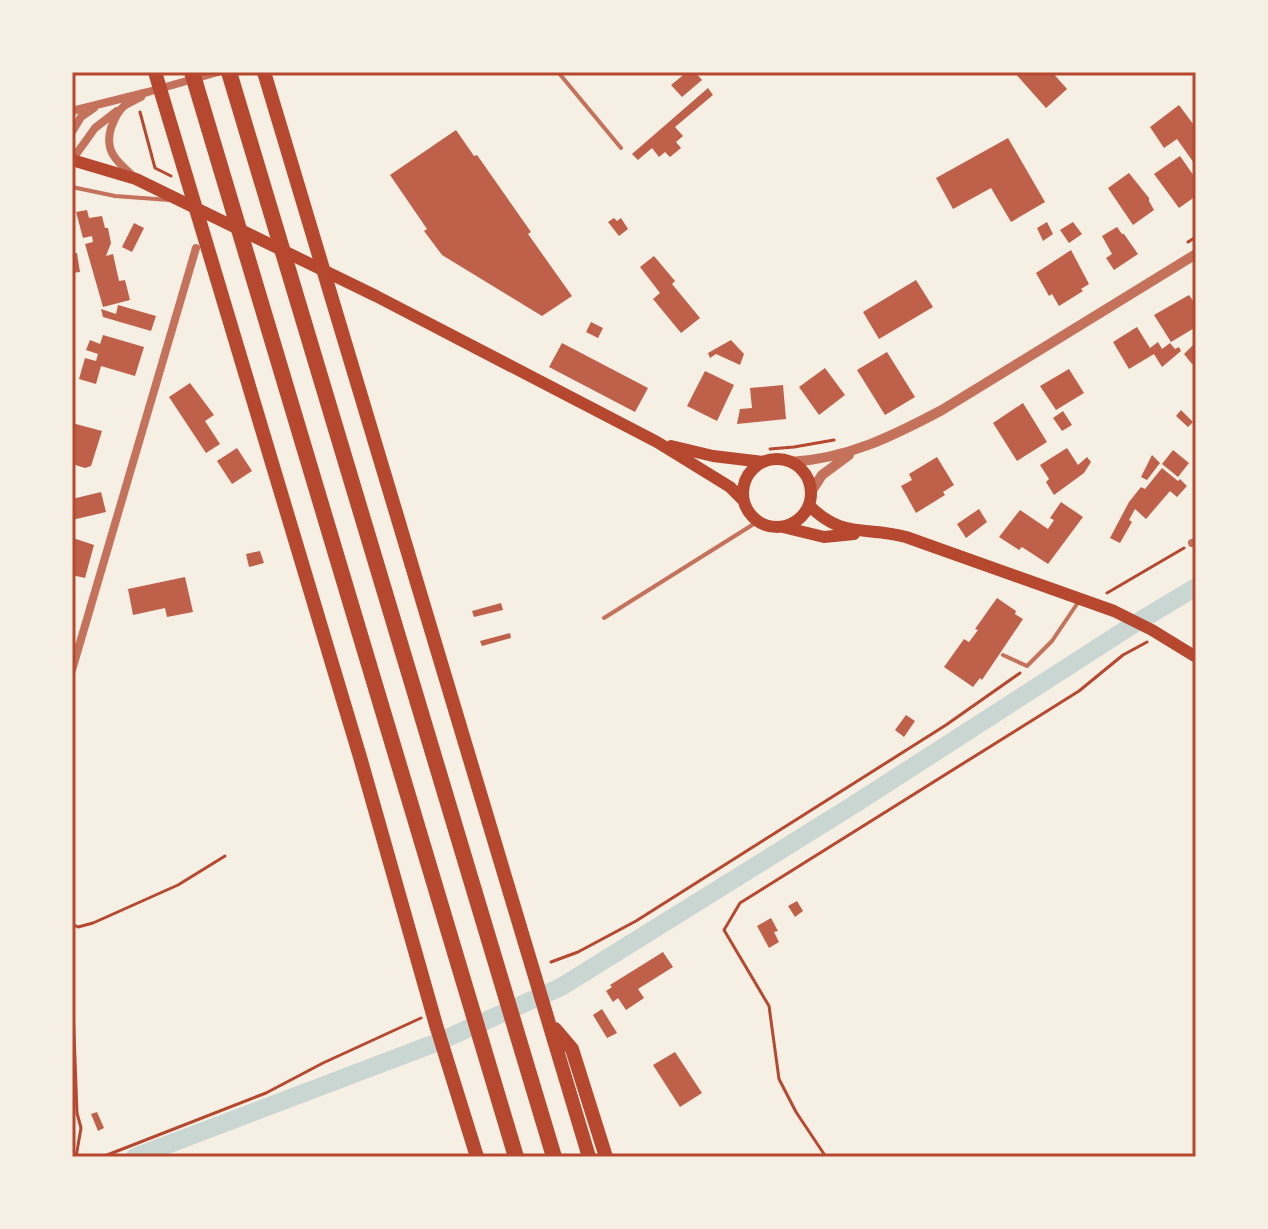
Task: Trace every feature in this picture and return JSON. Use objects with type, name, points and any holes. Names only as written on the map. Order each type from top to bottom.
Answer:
[{"type":"highway","points":[[192,72],[516,1157]]},
{"type":"highway","points":[[229,72],[554,1157]]},
{"type":"highway","points":[[264,72],[589,1157]]},
{"type":"highway","points":[[156,73],[200,243],[356,742],[431,1020],[445,1052],[477,1157]]},
{"type":"highway","points":[[550,1024],[572,1049],[606,1157]]},
{"type":"main road","points":[[72,160],[136,179],[376,296],[657,442],[730,487],[757,522],[824,537],[872,531]]},
{"type":"main road","points":[[657,442],[713,456],[761,456],[790,462],[806,477],[810,498],[829,523],[906,537],[1114,611],[1157,632],[1196,657]]},
{"type":"main road","points":[[743,500],[745,479],[761,456]]},
{"type":"main road","points":[[783,527],[800,518],[810,498]]},
{"type":"street","points":[[72,111],[218,72]]},
{"type":"street","points":[[72,160],[95,128],[148,92]]},
{"type":"street","points":[[72,132],[81,117],[102,104]]},
{"type":"street","points":[[121,108],[113,122],[108,142],[120,164],[136,179]]},
{"type":"street","points":[[72,670],[200,243]]},
{"type":"street","points":[[790,462],[853,452],[886,439],[942,410],[1196,254]]},
{"type":"street","points":[[810,498],[822,475],[853,452]]},
{"type":"lane","points":[[558,72],[621,148]]},
{"type":"lane","points":[[72,187],[115,196],[182,202]]},
{"type":"lane","points":[[604,618],[757,522]]},
{"type":"lane","points":[[1003,655],[1027,666],[1085,601]]},
{"type":"path","points":[[138,106],[155,168],[182,182]]},
{"type":"path","points":[[1184,244],[1196,237]]},
{"type":"path","points":[[761,456],[840,439]]},
{"type":"path","points":[[1085,601],[1194,543]]},
{"type":"path","points":[[826,1157],[796,1112],[779,1079],[769,1006],[724,930],[740,903],[1079,691],[1157,632]]},
{"type":"path","points":[[551,962],[578,952],[636,921],[946,725],[1027,666]]},
{"type":"path","points":[[72,924],[78,927],[93,923],[178,885],[225,856]]},
{"type":"path","points":[[72,980],[77,1113],[81,1128],[76,1157]]},
{"type":"path","points":[[102,1157],[266,1093],[323,1063],[431,1020]]},
{"type":"building","points":[[687,72],[695,72],[702,80],[682,97],[671,85]]},
{"type":"building","points":[[1014,72],[1052,72],[1067,89],[1046,108]]},
{"type":"building","points":[[708,88],[713,95],[675,127],[683,136],[676,142],[681,148],[670,157],[665,152],[659,157],[652,148],[638,160],[632,154]]},
{"type":"building","points":[[1179,105],[1196,128],[1196,166],[1177,139],[1164,148],[1150,127]]},
{"type":"building","points":[[456,130],[531,232],[528,234],[572,296],[542,316],[442,255],[390,175]]},
{"type":"building","points":[[1008,138],[1045,202],[1011,222],[991,188],[953,209],[936,178]]},
{"type":"building","points":[[1180,156],[1196,179],[1196,196],[1179,208],[1154,174]]},
{"type":"building","points":[[1129,173],[1149,198],[1154,210],[1133,225],[1108,188]]},
{"type":"building","points":[[87,210],[89,218],[102,216],[105,228],[108,228],[111,243],[106,256],[113,254],[119,281],[125,280],[130,300],[103,307],[85,244],[93,242],[92,236],[83,238],[76,212]]},
{"type":"building","points":[[614,218],[617,221],[621,218],[628,229],[619,236],[608,222]]},
{"type":"building","points":[[1047,222],[1053,234],[1043,241],[1037,228]]},
{"type":"building","points":[[1073,222],[1082,234],[1069,243],[1060,230]]},
{"type":"building","points":[[134,223],[144,228],[132,252],[122,247]]},
{"type":"building","points":[[1117,227],[1138,254],[1114,270],[1106,258],[1112,254],[1102,236]]},
{"type":"building","points":[[1071,250],[1089,284],[1059,306],[1052,294],[1049,296],[1036,273]]},
{"type":"building","points":[[72,253],[77,253],[80,272],[72,273]]},
{"type":"building","points":[[654,256],[700,318],[681,333],[653,299],[660,293],[640,267]]},
{"type":"building","points":[[916,280],[933,307],[879,339],[863,312]]},
{"type":"building","points":[[1189,295],[1196,305],[1196,327],[1171,342],[1154,315]]},
{"type":"building","points":[[118,305],[156,316],[151,331],[103,317],[101,309],[116,314]]},
{"type":"building","points":[[591,322],[603,328],[598,338],[586,332]]},
{"type":"building","points":[[1137,327],[1150,348],[1158,342],[1162,349],[1170,343],[1181,351],[1162,367],[1154,354],[1129,369],[1113,342]]},
{"type":"building","points":[[103,335],[144,347],[135,376],[101,366],[96,384],[79,379],[85,358],[96,361],[98,354],[86,350],[90,340],[100,344]]},
{"type":"building","points":[[731,340],[744,354],[740,365],[716,354],[710,358],[708,353]]},
{"type":"building","points":[[1196,342],[1196,363],[1192,364],[1184,354]]},
{"type":"building","points":[[562,343],[648,388],[635,412],[549,367]]},
{"type":"building","points":[[887,352],[915,397],[885,415],[857,370]]},
{"type":"building","points":[[825,368],[845,395],[819,415],[799,387]]},
{"type":"building","points":[[1069,369],[1084,393],[1056,410],[1040,386]]},
{"type":"building","points":[[705,371],[734,385],[717,421],[687,406]]},
{"type":"building","points":[[190,383],[214,415],[205,421],[220,444],[206,453],[169,397]]},
{"type":"building","points":[[783,385],[786,419],[737,424],[740,409],[752,408],[750,388]]},
{"type":"building","points":[[1023,403],[1047,442],[1017,461],[993,423]]},
{"type":"building","points":[[1181,410],[1193,422],[1188,427],[1176,416]]},
{"type":"building","points":[[1063,411],[1072,425],[1062,431],[1053,418]]},
{"type":"building","points":[[72,423],[102,431],[91,466],[85,468],[72,464]]},
{"type":"building","points":[[237,448],[252,471],[232,484],[217,461]]},
{"type":"building","points":[[1067,448],[1078,465],[1087,457],[1091,462],[1084,473],[1054,495],[1040,465]]},
{"type":"building","points":[[1173,450],[1189,463],[1178,477],[1162,464]]},
{"type":"building","points":[[1152,455],[1160,463],[1147,480],[1141,477]]},
{"type":"building","points":[[937,457],[954,485],[943,492],[945,495],[916,513],[901,486],[912,480],[909,474]]},
{"type":"building","points":[[1162,468],[1187,486],[1177,497],[1170,491],[1146,519],[1135,509],[1129,520],[1132,522],[1120,543],[1110,538],[1129,502],[1141,487],[1145,489]]},
{"type":"building","points":[[101,492],[106,512],[72,520],[72,499]]},
{"type":"building","points":[[1061,502],[1083,517],[1048,564],[999,537],[1020,510],[1048,529],[1054,520],[1050,518]]},
{"type":"building","points":[[979,509],[987,522],[966,538],[957,524]]},
{"type":"building","points":[[73,538],[94,545],[85,578],[72,575]]},
{"type":"building","points":[[260,551],[264,563],[249,567],[246,554]]},
{"type":"building","points":[[185,577],[193,612],[167,617],[165,608],[133,615],[128,589]]},
{"type":"building","points":[[997,598],[1023,619],[982,680],[980,678],[973,687],[944,667],[964,639],[969,642]]},
{"type":"building","points":[[501,603],[503,610],[474,617],[472,611]]},
{"type":"building","points":[[510,633],[511,638],[482,646],[480,641]]},
{"type":"building","points":[[906,715],[915,721],[904,737],[895,730]]},
{"type":"building","points":[[797,901],[803,911],[795,917],[788,906]]},
{"type":"building","points":[[771,918],[778,931],[774,932],[779,942],[769,948],[757,926]]},
{"type":"building","points":[[663,952],[673,967],[638,989],[644,998],[626,1010],[618,998],[613,1002],[606,991],[612,987],[610,985]]},
{"type":"building","points":[[602,1009],[617,1033],[607,1038],[593,1015]]},
{"type":"building","points":[[675,1052],[702,1093],[680,1107],[653,1065]]},
{"type":"building","points":[[97,1112],[104,1128],[98,1131],[91,1114]]},
{"type":"waterway","points":[[135,1157],[438,1042],[561,987],[1196,587]]}]
